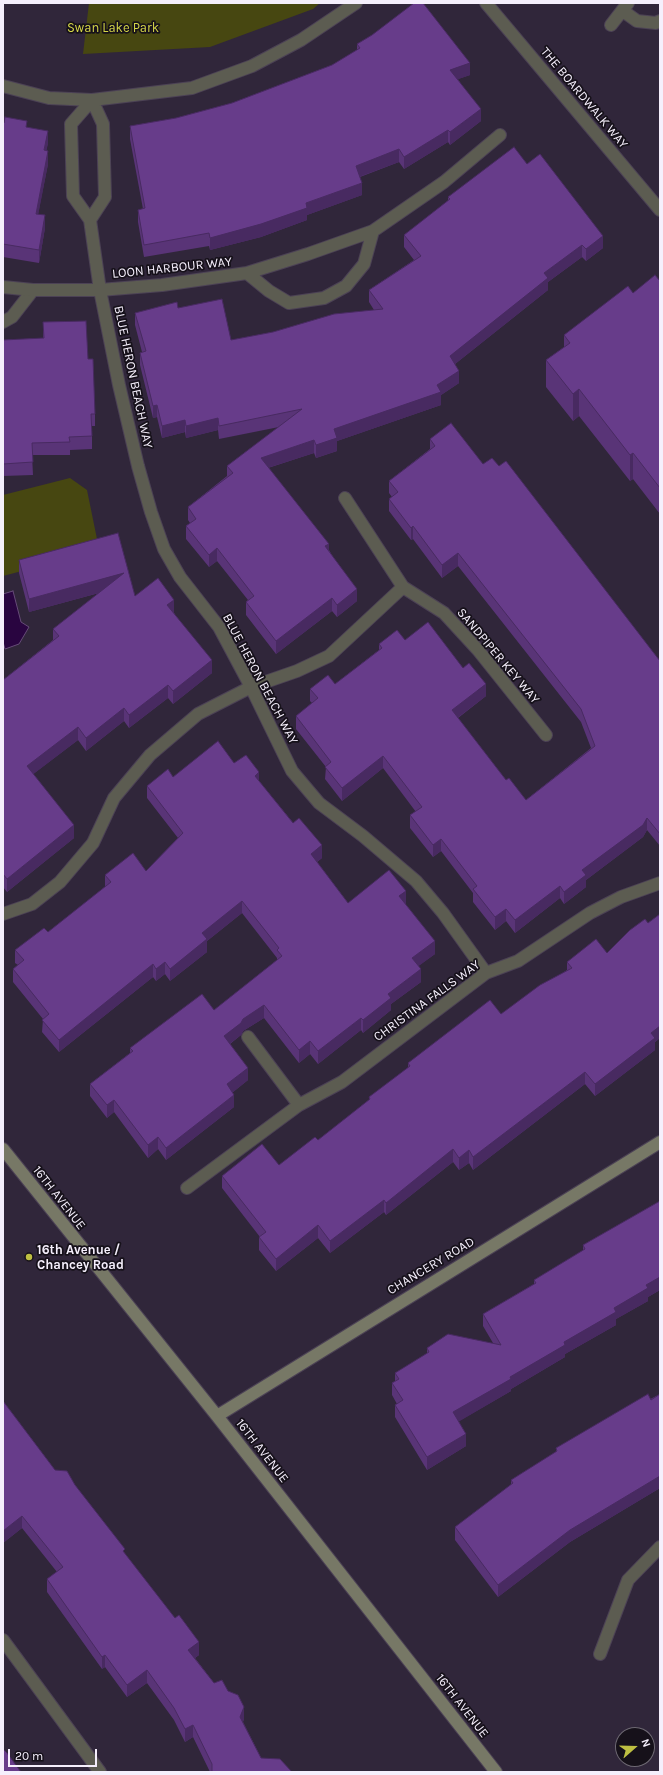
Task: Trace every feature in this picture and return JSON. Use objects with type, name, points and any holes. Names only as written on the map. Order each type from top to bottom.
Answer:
[{"type":"main road","name":"CHANCERY ROAD","points":[[217,1416],[660,1142]]},
{"type":"main road","name":"16TH AVENUE","points":[[3,1149],[217,1416],[496,1772]]},
{"type":"street","points":[[3,86],[49,98],[92,100],[192,88],[252,66],[300,40],[356,3]]},
{"type":"street","name":"THE BOARDWALK WAY","points":[[486,3],[660,210]]},
{"type":"street","points":[[611,25],[625,7],[637,20],[656,23],[660,21]]},
{"type":"street","points":[[90,220],[105,197],[103,124],[92,100]]},
{"type":"street","name":"BLUE HERON BEACH WAY","points":[[92,100],[71,124],[73,196],[90,220],[100,290],[119,385],[138,466],[151,512],[164,549],[180,577],[219,627],[292,771],[319,803],[363,836],[416,881],[443,913],[486,973]]},
{"type":"street","name":"LOON HARBOUR WAY","points":[[3,287],[33,290],[100,290],[162,285],[247,273],[308,254],[373,231],[444,182],[500,135]]},
{"type":"street","name":"LOON HARBOUR WAY","points":[[247,273],[269,291],[289,303],[324,298],[346,286],[364,264],[373,231]]},
{"type":"street","points":[[3,322],[12,317],[33,290]]},
{"type":"street","name":"SANDPIPER KEY WAY","points":[[345,498],[403,587],[444,614],[478,650],[546,735]]},
{"type":"street","points":[[3,914],[32,904],[60,882],[93,843],[114,798],[150,755],[198,714],[214,708],[251,688],[298,671],[329,656],[403,587]]},
{"type":"street","name":"CHRISTINA FALLS WAY","points":[[187,1188],[299,1106],[342,1082],[486,973],[518,961],[590,912],[621,897],[660,883]]},
{"type":"street","points":[[248,1037],[299,1106]]},
{"type":"street","points":[[600,1654],[628,1580],[660,1547]]},
{"type":"street","points":[[3,1640],[100,1772]]},
{"type":"green space","name":"Swan Lake Park","points":[[89,3],[320,3],[313,9],[210,47],[83,54]]},
{"type":"green space","points":[[70,478],[87,490],[97,539],[90,553],[3,576],[3,495]]},
{"type":"shaded area","points":[[13,591],[21,622],[29,627],[19,644],[5,649],[3,642],[3,594]]},
{"type":"building","points":[[414,3],[423,3],[470,63],[450,70],[481,109],[450,132],[448,130],[404,157],[399,149],[356,166],[362,183],[306,203],[307,208],[261,224],[210,238],[209,233],[144,245],[138,210],[145,208],[130,126],[176,118],[232,103],[332,65],[360,48],[357,44],[372,35]]},
{"type":"building","points":[[5,117],[27,121],[26,127],[48,131],[44,150],[48,151],[36,214],[45,215],[39,250],[3,244],[3,123]]},
{"type":"building","points":[[514,147],[527,164],[540,154],[603,236],[586,249],[582,245],[544,273],[548,278],[450,356],[459,371],[437,385],[441,392],[334,429],[337,438],[316,445],[314,440],[261,458],[329,544],[325,546],[357,589],[337,605],[332,598],[276,641],[246,602],[254,596],[217,548],[209,555],[186,526],[196,519],[188,507],[233,473],[227,466],[302,409],[219,426],[218,418],[186,426],[185,420],[162,426],[157,405],[153,406],[140,353],[146,351],[135,313],[177,302],[178,308],[222,299],[231,340],[273,332],[334,314],[383,309],[369,290],[421,256],[404,235],[450,199],[448,197]]},
{"type":"building","points":[[655,275],[660,281],[660,488],[633,453],[630,455],[579,389],[573,394],[546,360],[570,343],[564,335],[628,286],[633,293]]},
{"type":"building","points":[[86,321],[88,359],[93,359],[95,414],[91,414],[92,436],[69,437],[70,442],[32,443],[33,462],[3,464],[3,340],[44,338],[43,322]]},
{"type":"building","points":[[451,423],[483,464],[492,458],[499,466],[506,461],[660,661],[660,834],[647,818],[643,825],[582,870],[586,875],[564,892],[560,886],[515,920],[506,909],[495,917],[473,889],[477,886],[441,839],[433,845],[410,815],[422,807],[383,756],[342,788],[325,767],[331,762],[296,716],[318,698],[310,689],[328,675],[335,684],[382,648],[379,644],[397,630],[405,640],[428,622],[463,668],[469,663],[486,684],[452,710],[506,780],[509,778],[526,800],[595,746],[581,709],[458,553],[442,565],[413,526],[411,528],[389,499],[398,492],[389,481],[435,446],[430,439]]},
{"type":"building","points":[[118,533],[135,596],[158,578],[174,600],[167,605],[212,660],[173,691],[168,685],[129,715],[124,708],[86,738],[78,727],[27,766],[74,825],[7,879],[3,874],[3,680],[59,636],[53,629],[124,573],[29,599],[19,560]]},
{"type":"building","points":[[218,741],[234,763],[246,755],[259,772],[255,776],[293,823],[299,818],[322,845],[311,854],[348,903],[389,870],[406,891],[399,896],[435,941],[412,958],[421,969],[388,994],[391,998],[363,1020],[361,1018],[318,1051],[310,1041],[299,1050],[264,1005],[243,1019],[241,1023],[224,1036],[248,1068],[227,1084],[234,1095],[166,1148],[158,1137],[148,1145],[114,1100],[107,1105],[90,1084],[133,1051],[130,1048],[202,994],[214,1010],[282,956],[277,950],[279,948],[242,901],[202,933],[207,939],[170,969],[165,962],[156,969],[153,964],[59,1040],[42,1020],[49,1014],[13,969],[24,960],[15,950],[44,928],[48,932],[111,882],[105,875],[133,853],[146,871],[183,833],[147,786],[168,769],[173,777]]},
{"type":"building","points":[[660,914],[660,1026],[651,1033],[655,1038],[595,1084],[585,1072],[473,1157],[469,1150],[459,1158],[453,1149],[386,1203],[384,1200],[330,1241],[318,1225],[276,1259],[259,1237],[266,1232],[222,1176],[262,1144],[279,1165],[315,1137],[318,1140],[370,1099],[369,1097],[410,1066],[408,1063],[490,1000],[501,1014],[540,985],[572,968],[567,962],[596,939],[607,953],[630,930],[645,919],[648,923]]},
{"type":"building","points":[[660,1201],[660,1277],[646,1285],[648,1288],[614,1308],[616,1312],[564,1342],[565,1345],[510,1377],[511,1379],[453,1412],[466,1434],[427,1457],[395,1405],[403,1400],[392,1383],[399,1379],[395,1373],[429,1352],[427,1348],[448,1334],[501,1345],[483,1314],[536,1283],[534,1280],[585,1249],[583,1245]]},
{"type":"building","points":[[648,1394],[651,1400],[660,1394],[660,1476],[570,1530],[498,1585],[455,1527],[513,1483],[511,1480],[557,1451],[556,1448]]},
{"type":"building","points":[[3,1401],[55,1470],[67,1471],[75,1485],[125,1549],[123,1551],[175,1618],[179,1615],[199,1642],[188,1650],[214,1683],[222,1680],[228,1691],[238,1695],[244,1707],[240,1717],[261,1758],[280,1759],[292,1772],[212,1772],[212,1764],[193,1725],[185,1729],[174,1708],[147,1670],[127,1685],[105,1655],[102,1657],[47,1579],[63,1567],[22,1516],[3,1531]]},
{"type":"building","points":[[3,1749],[7,1753],[21,1772],[3,1772]]},
{"type":"place","name":"16th Avenue / Chancey Road","points":[[29,1257]]}]
